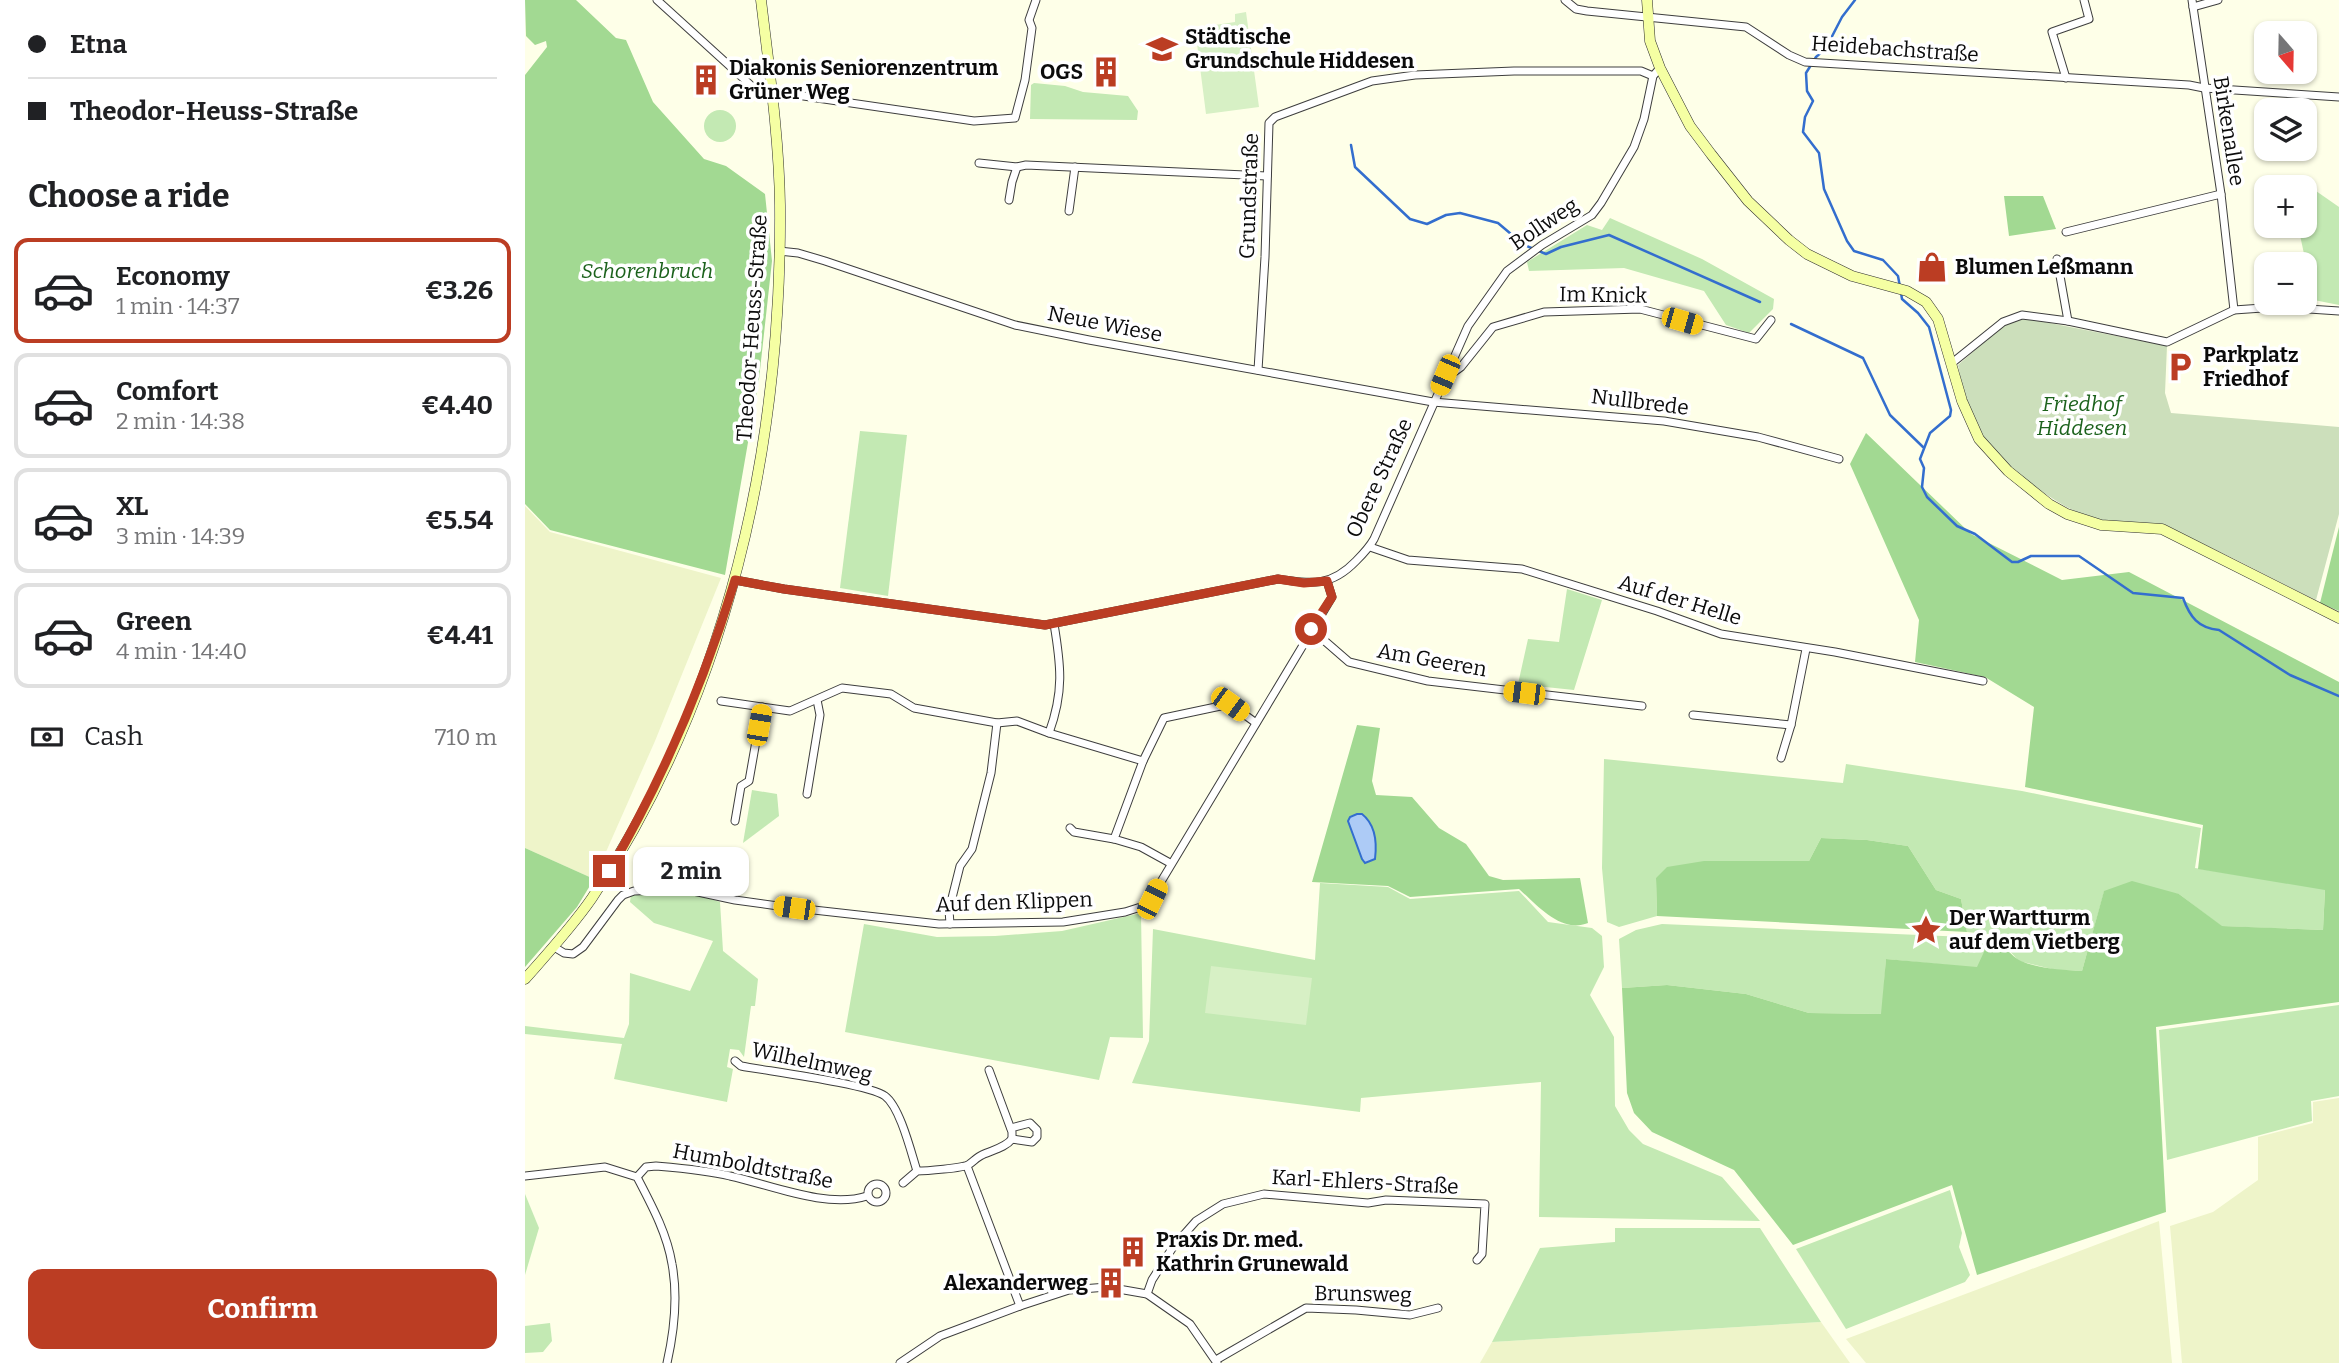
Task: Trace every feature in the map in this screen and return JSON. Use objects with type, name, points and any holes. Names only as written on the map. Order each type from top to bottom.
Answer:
[{"type":"main road","name":"Theodor-Heuss-Straße","points":[[525,979],[584,909],[609,871],[658,781],[695,697],[735,580],[746,538],[764,445],[774,355],[779,251],[779,192],[761,0]]},
{"type":"main road","points":[[1647,0],[1650,41],[1656,72],[1698,138],[1748,201],[1807,254],[1852,276],[1907,291],[1918,296],[1933,310],[1938,318],[1962,401],[1979,439],[2008,471],[2049,504],[2067,513],[2101,525],[2162,529],[2339,618]]},
{"type":"street","points":[[657,0],[755,89],[974,121],[1015,118],[1032,28],[1029,20],[1036,0]]},
{"type":"street","name":"Heidebachstraße","points":[[1565,0],[1576,9],[1587,11],[1648,15],[1746,27],[1789,55],[1805,62],[2189,85],[2339,97]]},
{"type":"street","points":[[2066,78],[2052,32],[2089,19],[2084,0]]},
{"type":"street","points":[[2192,3],[2218,0]]},
{"type":"street","name":"Birkenallee","points":[[2192,3],[2221,194],[2234,310]]},
{"type":"street","name":"Grundstraße","points":[[1258,370],[1269,123],[1275,117],[1372,81],[1415,75],[1514,71],[1656,72]]},
{"type":"street","name":"Bollweg","points":[[1433,402],[1468,326],[1503,275],[1542,245],[1592,215],[1601,203],[1634,147],[1656,72]]},
{"type":"street","points":[[979,163],[1017,167],[1076,167],[1267,176]]},
{"type":"street","points":[[1009,200],[1017,167]]},
{"type":"street","points":[[1069,211],[1076,167]]},
{"type":"street","points":[[2066,232],[2221,194]]},
{"type":"street","name":"Neue Wiese","points":[[779,251],[825,261],[1015,325],[1433,402]]},
{"type":"street","points":[[2057,259],[2068,321]]},
{"type":"street","points":[[1952,363],[2003,322],[2022,315],[2068,321],[2167,342],[2234,310],[2277,307],[2339,311]]},
{"type":"street","name":"Im Knick","points":[[1445,375],[1450,375],[1461,367],[1493,327],[1543,312],[1640,309],[1756,339],[1771,320]]},
{"type":"street","name":"Nullbrede","points":[[1433,402],[1664,421],[1758,437],[1839,459]]},
{"type":"street","name":"Obere Straße","points":[[1327,581],[1345,573],[1370,547],[1433,402]]},
{"type":"street","name":"Auf der Helle","points":[[1370,547],[1408,560],[1522,569],[1721,634],[1835,652],[1983,681]]},
{"type":"street","points":[[735,580],[1045,625],[1278,579],[1304,583],[1327,581]]},
{"type":"street","name":"Auf den Klippen","points":[[554,947],[569,954],[579,951],[618,900],[634,891],[684,889],[786,907],[950,925],[1063,922],[1141,908],[1152,899],[1170,863],[1332,597],[1327,581]]},
{"type":"street","points":[[1049,733],[1058,710],[1061,690],[1061,667],[1053,624]]},
{"type":"street","name":"Am Geeren","points":[[1311,629],[1349,662],[1428,681],[1642,706]]},
{"type":"street","points":[[1781,758],[1791,725],[1806,649]]},
{"type":"street","points":[[721,701],[790,711],[842,688],[891,694],[914,708],[996,723],[1017,721],[1143,761]]},
{"type":"street","points":[[807,794],[820,715],[817,700]]},
{"type":"street","points":[[1114,839],[1143,761],[1164,718],[1230,704],[1256,723]]},
{"type":"street","points":[[734,821],[741,786],[750,781],[762,707]]},
{"type":"street","points":[[1693,715],[1791,725]]},
{"type":"street","points":[[950,925],[949,910],[960,866],[972,849],[991,773],[996,723]]},
{"type":"street","points":[[1070,828],[1074,832],[1141,847],[1170,863]]},
{"type":"street","name":"Wilhelmweg","points":[[735,1061],[741,1066],[856,1087],[886,1096],[894,1107],[917,1171]]},
{"type":"street","points":[[903,1183],[917,1171],[967,1166],[979,1156],[1008,1145],[1012,1139],[1011,1128],[989,1070]]},
{"type":"street","points":[[1011,1128],[1030,1123],[1037,1130],[1037,1137],[1030,1143],[1012,1139]]},
{"type":"street","name":"Humboldtstraße","points":[[637,1177],[646,1167],[656,1166],[721,1174],[815,1197],[841,1200],[867,1196]]},
{"type":"street","points":[[967,1166],[1020,1306]]},
{"type":"street","points":[[525,1176],[577,1169],[611,1168],[637,1177],[657,1216],[672,1262],[674,1330],[667,1363]]},
{"type":"street","name":"Karl-Ehlers-Straße","points":[[1147,1293],[1152,1280],[1173,1248],[1196,1221],[1223,1203],[1264,1194],[1367,1203],[1386,1200],[1485,1204],[1482,1254],[1477,1260]]},
{"type":"street","points":[[900,1363],[940,1336],[1020,1306],[1069,1290],[1107,1287],[1147,1293],[1190,1324],[1217,1362]]},
{"type":"street","name":"Brunsweg","points":[[1217,1362],[1306,1308],[1410,1315],[1438,1308]]},
{"type":"green space","name":"Schorenbruch","points":[[525,0],[576,0],[616,38],[626,40],[653,102],[704,159],[726,166],[765,194],[772,261],[759,379],[725,575],[550,530],[525,504],[525,75],[547,47],[546,41],[535,45],[526,36]]},
{"type":"green space","points":[[1246,12],[1259,107],[1206,114],[1195,28],[1235,22],[1235,14]]},
{"type":"green space","points":[[1031,85],[1065,86],[1083,92],[1128,96],[1138,111],[1137,120],[1030,119]]},
{"type":"green space","points":[[720,110],[731,115],[736,126],[731,137],[720,142],[709,137],[704,126],[709,115]]},
{"type":"green space","points":[[2317,192],[2339,207],[2339,305],[2317,301],[2317,252],[2304,252],[2301,238],[2317,238]]},
{"type":"green space","points":[[2004,196],[2043,196],[2056,229],[2009,236]]},
{"type":"green space","points":[[1610,218],[1702,259],[1774,299],[1773,309],[1749,333],[1726,325],[1704,291],[1624,268],[1529,271],[1527,262],[1587,225],[1602,230]]},
{"type":"green space","name":"Friedhof Hiddesen","points":[[2025,318],[2167,346],[2165,393],[2171,413],[2339,427],[2339,514],[2316,600],[2223,553],[2166,528],[2151,524],[2102,520],[2079,513],[2044,493],[2009,467],[1985,440],[1976,424],[1958,365],[2005,324]]},
{"type":"green space","points":[[860,431],[907,435],[888,596],[840,588]]},
{"type":"green space","points":[[1866,433],[1971,534],[2062,580],[2129,572],[2339,682],[2339,1002],[2156,1027],[2166,1212],[1977,1275],[1952,1185],[1793,1245],[1734,1170],[1652,1132],[1634,1113],[1627,1093],[1622,988],[1667,985],[1746,994],[1809,1013],[1881,1014],[1886,959],[1977,967],[1990,939],[2028,964],[2082,971],[2104,891],[2132,881],[2179,894],[2222,926],[2323,930],[2325,890],[2198,869],[2203,825],[2025,787],[2034,707],[1985,677],[1915,662],[1919,620],[1850,464]]},
{"type":"green space","points":[[525,506],[550,532],[721,578],[655,741],[594,879],[525,848]]},
{"type":"green space","points":[[2339,527],[2339,611],[2320,603]]},
{"type":"green space","points":[[1567,589],[1602,600],[1574,690],[1518,684],[1528,639],[1559,642]]},
{"type":"green space","points":[[1357,725],[1380,728],[1372,781],[1376,795],[1412,797],[1439,828],[1466,844],[1489,876],[1503,880],[1580,878],[1588,923],[1568,925],[1559,921],[1519,889],[1410,897],[1388,886],[1312,882]],"holes":[[[1357,814],[1368,819],[1376,842],[1375,859],[1358,848],[1348,822]]]},
{"type":"green space","points":[[1604,759],[1843,783],[1846,764],[2022,791],[2201,828],[2195,868],[2325,889],[2323,930],[2221,926],[2179,894],[2104,892],[2082,971],[2056,970],[2019,961],[2002,943],[1977,968],[1886,959],[1882,1014],[1809,1013],[1746,994],[1667,985],[1622,988],[1619,939],[1636,930],[1662,924],[1990,938],[1989,934],[1967,932],[1961,899],[1936,890],[1908,846],[1867,840],[1821,838],[1809,861],[1656,878],[1657,916],[1619,927],[1607,922],[1602,868]]},
{"type":"green space","points":[[752,790],[777,794],[779,816],[743,843]]},
{"type":"green space","points":[[1821,838],[1867,840],[1908,846],[1936,890],[1961,899],[1967,932],[1657,916],[1656,878],[1667,867],[1704,861],[1809,861]]},
{"type":"green space","points":[[525,848],[594,879],[577,907],[525,967]]},
{"type":"green space","points":[[1320,883],[1388,887],[1410,899],[1519,891],[1548,922],[1592,928],[1602,936],[1604,967],[1590,995],[1614,1037],[1615,1106],[1629,1130],[1643,1144],[1722,1177],[1760,1221],[1539,1217],[1541,1082],[1361,1098],[1360,1112],[1132,1083],[1149,1041],[1153,929],[1315,960]]},
{"type":"green space","points":[[686,891],[720,902],[723,951],[758,979],[755,1006],[751,1006],[744,1057],[739,1050],[730,1049],[727,1067],[733,1069],[727,1102],[614,1079],[622,1044],[525,1034],[525,1026],[624,1038],[629,1024],[630,973],[690,991],[713,941],[654,923],[630,902],[631,895]]},
{"type":"green space","points":[[1141,913],[1143,1038],[1110,1037],[1099,1080],[845,1032],[864,924],[937,937],[995,936],[1062,931]]},
{"type":"green space","points":[[1211,966],[1312,978],[1306,1025],[1205,1013]]},
{"type":"green space","points":[[2339,1005],[2339,1096],[2311,1101],[2312,1121],[2167,1160],[2159,1030]]},
{"type":"green space","points":[[2339,1098],[2339,1363],[2182,1363],[2170,1226],[2213,1212],[2258,1180],[2258,1137],[2313,1123],[2313,1102]]},
{"type":"green space","points":[[1950,1190],[1962,1233],[1959,1247],[1970,1275],[1965,1282],[1846,1329],[1796,1249]]},
{"type":"green space","points":[[525,1194],[539,1228],[525,1275]]},
{"type":"green space","points":[[2159,1221],[2172,1363],[1866,1363],[1846,1339]]},
{"type":"green space","points":[[1615,1228],[1760,1228],[1821,1322],[1492,1342],[1540,1248],[1615,1242]]},
{"type":"green space","points":[[1821,1322],[1850,1363],[1480,1363],[1492,1342]]},
{"type":"green space","points":[[550,1323],[552,1341],[543,1352],[525,1353],[525,1326]]},
{"type":"water","points":[[1357,814],[1362,814],[1370,823],[1376,847],[1375,859],[1365,863],[1348,821]]},
{"type":"waterway","points":[[1855,0],[1842,17],[1826,48],[1816,57],[1806,73],[1807,91],[1813,101],[1805,117],[1803,132],[1819,153],[1824,189],[1847,241],[1854,251],[1883,260],[1898,276],[1900,287]]},
{"type":"waterway","points":[[1351,145],[1355,167],[1410,219],[1427,224],[1446,215],[1460,213],[1498,223],[1524,245],[1546,254],[1561,247],[1609,235],[1760,302]]},
{"type":"waterway","points":[[1901,293],[1902,299],[1929,327],[1951,410],[1950,416],[1930,433],[1920,459],[1924,468],[1922,487],[1927,497],[1957,526],[1975,534],[2012,562],[2031,556],[2079,556],[2133,593],[2183,598],[2192,616],[2200,624],[2219,630],[2290,675],[2339,696]]},
{"type":"waterway","points":[[1791,324],[1863,358],[1890,415],[1923,447]]},
{"type":"place","name":"Städtische Grundschule Hiddesen","points":[[1162,49]]},
{"type":"place","name":"OGS","points":[[1106,72]]},
{"type":"place","name":"Diakonis Seniorenzentrum Grüner Weg","points":[[706,80]]},
{"type":"place","name":"Blumen Leßmann","points":[[1932,267]]},
{"type":"place","name":"Parkplatz Friedhof","points":[[2180,367]]},
{"type":"place","name":"Der Wartturm auf dem Vietberg","points":[[1926,930]]},
{"type":"place","name":"Praxis Dr. med. Kathrin Grunewald","points":[[1133,1252]]},
{"type":"place","name":"Alexanderweg","points":[[1111,1283]]},
{"type":"route","points":[[609,871],[658,781],[690,710],[735,580],[1045,625],[1278,579],[1304,583],[1327,581],[1332,597],[1311,629]]}]
